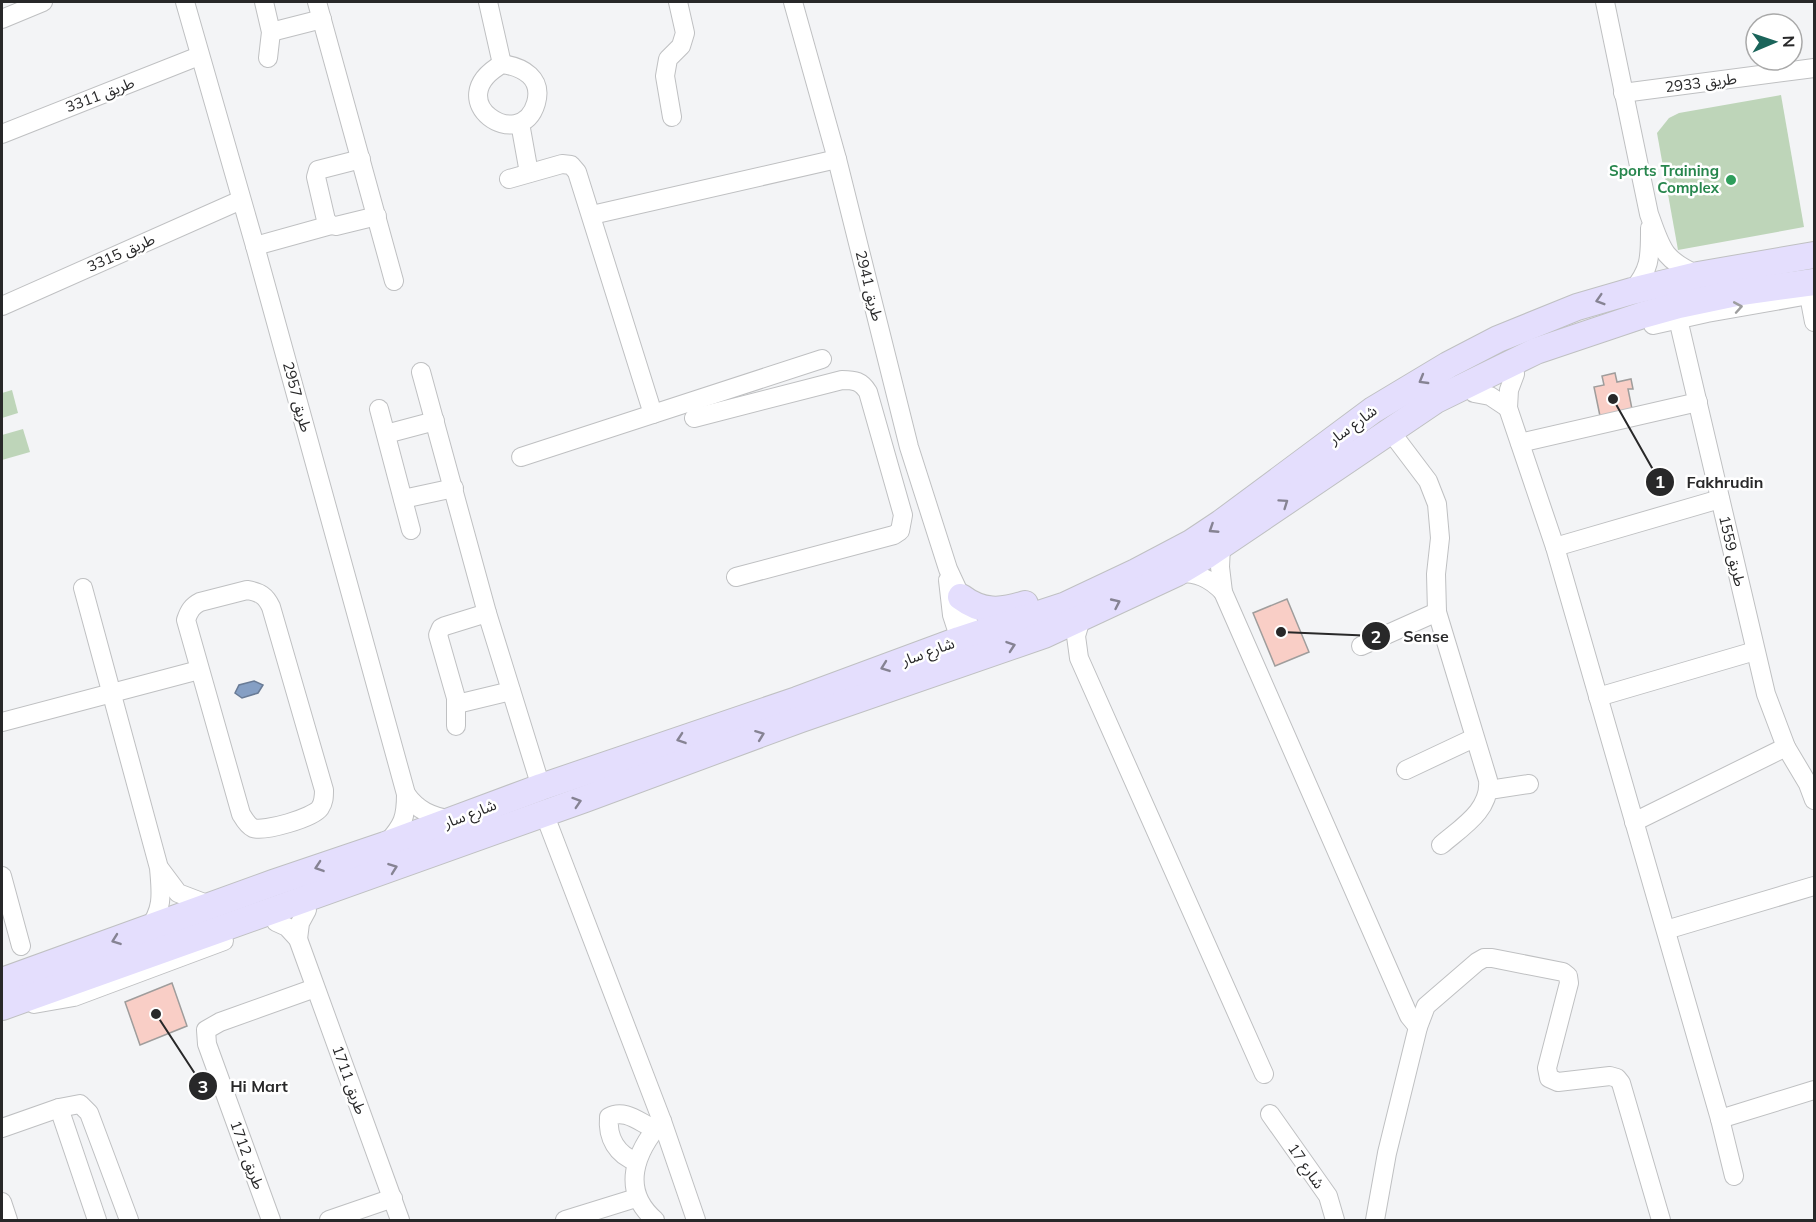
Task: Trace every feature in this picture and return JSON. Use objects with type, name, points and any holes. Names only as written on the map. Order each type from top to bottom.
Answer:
[{"type":"street","points":[[2,19],[43,2]]},
{"type":"street","name":"طريق 2957","points":[[185,2],[255,246],[406,794],[404,819],[399,829],[385,845]]},
{"type":"street","points":[[264,2],[271,32],[268,58]]},
{"type":"street","points":[[317,2],[394,281]]},
{"type":"street","points":[[488,2],[502,64]]},
{"type":"street","points":[[672,117],[665,76],[668,59],[681,46],[685,33],[678,2]]},
{"type":"street","name":"طريق 2941","points":[[793,2],[837,159],[909,447],[948,569],[961,597],[969,649]]},
{"type":"street","points":[[1605,2],[1650,214],[1661,246],[1669,259],[1698,275]]},
{"type":"street","points":[[271,32],[322,19]]},
{"type":"street","name":"طريق 3311","points":[[2,134],[199,56]]},
{"type":"street","points":[[502,64],[520,68],[527,73],[536,87],[537,96],[532,112],[520,123],[498,124],[482,110],[478,99],[483,78],[502,64]]},
{"type":"street","name":"طريق 2933","points":[[1623,93],[1815,68]]},
{"type":"street","points":[[520,123],[529,173]]},
{"type":"street","points":[[331,225],[326,220],[317,173],[321,168],[361,159]]},
{"type":"street","points":[[592,215],[837,159]]},
{"type":"street","points":[[509,179],[562,164],[571,165],[577,172],[652,414]]},
{"type":"street","name":"طريق 3315","points":[[2,306],[241,200]]},
{"type":"street","points":[[1632,291],[1644,276],[1649,263],[1650,214]]},
{"type":"street","points":[[255,246],[331,225],[336,226],[377,216]]},
{"type":"street","name":"شارع سار","points":[[2,1007],[544,813],[969,649],[1104,588],[1191,543],[1373,410],[1448,365],[1498,339],[1552,316],[1632,291],[1698,275],[1815,255]]},
{"type":"street","points":[[1320,478],[1344,476],[1397,440],[1474,393],[1602,339],[1678,318],[1810,287],[1815,322]]},
{"type":"street","name":"شارع سار","points":[[2,981],[541,787],[797,700],[969,649],[1044,635],[1177,573],[1221,546],[1436,399],[1536,351],[1679,305],[1741,292],[1810,287]]},
{"type":"street","name":"طريق 1559","points":[[1678,318],[1766,694],[1785,747],[1815,800]]},
{"type":"street","points":[[521,456],[822,360]]},
{"type":"street","points":[[421,372],[488,613],[541,787]]},
{"type":"street","points":[[1515,374],[1509,390],[1508,408],[1555,547],[1720,1119],[1734,1176]]},
{"type":"street","points":[[694,418],[842,380],[856,380],[864,384],[868,392],[903,515],[900,531],[894,535],[736,577]]},
{"type":"street","points":[[1474,393],[1490,396],[1508,408]]},
{"type":"street","points":[[1520,443],[1698,402]]},
{"type":"street","points":[[379,409],[411,530]]},
{"type":"street","points":[[386,434],[435,421]]},
{"type":"street","points":[[1397,440],[1428,481],[1437,504],[1440,538],[1436,574],[1437,612],[1488,780],[1489,790],[1482,808],[1441,845]]},
{"type":"street","points":[[885,453],[909,447]]},
{"type":"street","points":[[403,499],[453,488]]},
{"type":"street","points":[[1555,547],[1720,499]]},
{"type":"street","points":[[1221,546],[1220,567],[1223,592],[1409,1016],[1418,1028]]},
{"type":"street","name":"طريق 2941","points":[[948,569],[950,600],[969,649]]},
{"type":"street","points":[[1177,573],[1201,576],[1217,585],[1223,592]]},
{"type":"street","points":[[83,588],[159,868],[161,903],[157,916],[148,929]]},
{"type":"street","points":[[961,597],[978,608],[998,611],[1078,589],[1104,588]]},
{"type":"street","points":[[248,590],[258,592],[267,598],[324,790],[324,800],[311,816],[262,830],[253,828],[245,822],[199,670],[186,620],[193,606],[200,602],[248,590]]},
{"type":"street","points":[[1361,646],[1437,612]]},
{"type":"street","points":[[456,726],[457,704],[438,639],[439,631],[445,626],[488,613]]},
{"type":"street","points":[[1081,619],[1076,636],[1079,658],[1264,1074]]},
{"type":"street","points":[[1044,635],[1065,646],[1079,658]]},
{"type":"street","points":[[1598,697],[1755,651]]},
{"type":"street","points":[[2,722],[199,670]]},
{"type":"street","points":[[457,704],[511,691]]},
{"type":"street","points":[[1406,770],[1474,738]]},
{"type":"street","points":[[1634,822],[1785,747]]},
{"type":"street","points":[[1489,790],[1529,784]]},
{"type":"street","points":[[406,794],[422,811],[438,818],[454,820]]},
{"type":"street","points":[[544,813],[658,1125],[696,1221]]},
{"type":"street","points":[[159,868],[178,893],[212,906]]},
{"type":"street","points":[[2,876],[21,946]]},
{"type":"street","points":[[2,1007],[74,997],[345,896],[364,878]]},
{"type":"street","points":[[1666,930],[1815,886]]},
{"type":"street","points":[[298,939],[300,923],[307,910]]},
{"type":"street","points":[[276,922],[287,927],[298,939]]},
{"type":"street","name":"طريق 1711","points":[[298,939],[400,1221]]},
{"type":"street","points":[[1376,1221],[1387,1154],[1418,1028],[1426,1006],[1484,958],[1563,972],[1568,976],[1569,983],[1547,1068],[1549,1078],[1558,1082],[1610,1076],[1617,1078],[1621,1083],[1661,1221]]},
{"type":"street","name":"طريق 1712","points":[[271,1221],[207,1044],[206,1030],[220,1022],[315,988]]},
{"type":"street","points":[[1720,1119],[1815,1090]]},
{"type":"street","points":[[2,1128],[59,1108],[80,1104],[89,1113],[129,1221]]},
{"type":"street","points":[[59,1108],[97,1221]]},
{"type":"street","points":[[637,1162],[626,1158],[615,1147],[610,1135],[609,1117],[624,1113],[658,1125]]},
{"type":"street","name":"شارع 17","points":[[1270,1114],[1328,1196],[1335,1221]]},
{"type":"street","points":[[655,1221],[636,1198],[633,1185],[637,1162],[658,1125]]},
{"type":"street","points":[[329,1221],[393,1198]]},
{"type":"street","points":[[565,1221],[636,1198]]},
{"type":"street","points":[[2,1202],[8,1221]]},
{"type":"green space","name":"Sports Training Complex","points":[[1781,95],[1804,227],[1678,250],[1657,133],[1669,118],[1679,113]]},
{"type":"green space","points":[[12,390],[18,413],[2,418],[2,393]]},
{"type":"green space","points":[[23,429],[30,452],[2,460],[2,435]]},
{"type":"water","points":[[254,681],[263,685],[258,693],[242,698],[235,693],[239,685]]},
{"type":"building","points":[[1615,373],[1617,382],[1631,379],[1633,389],[1628,389],[1632,409],[1600,416],[1594,387],[1604,385],[1602,376]]},
{"type":"building","points":[[1287,599],[1309,652],[1275,666],[1253,613]]},
{"type":"building","points":[[172,983],[187,1026],[140,1045],[125,1002]]},
{"type":"place","name":"Sports Training Complex","points":[[1731,180]]},
{"type":"place","name":"Fakhrudin","points":[[1613,399]]},
{"type":"place","name":"Sense","points":[[1281,632]]},
{"type":"place","name":"Hi Mart","points":[[156,1014]]}]
